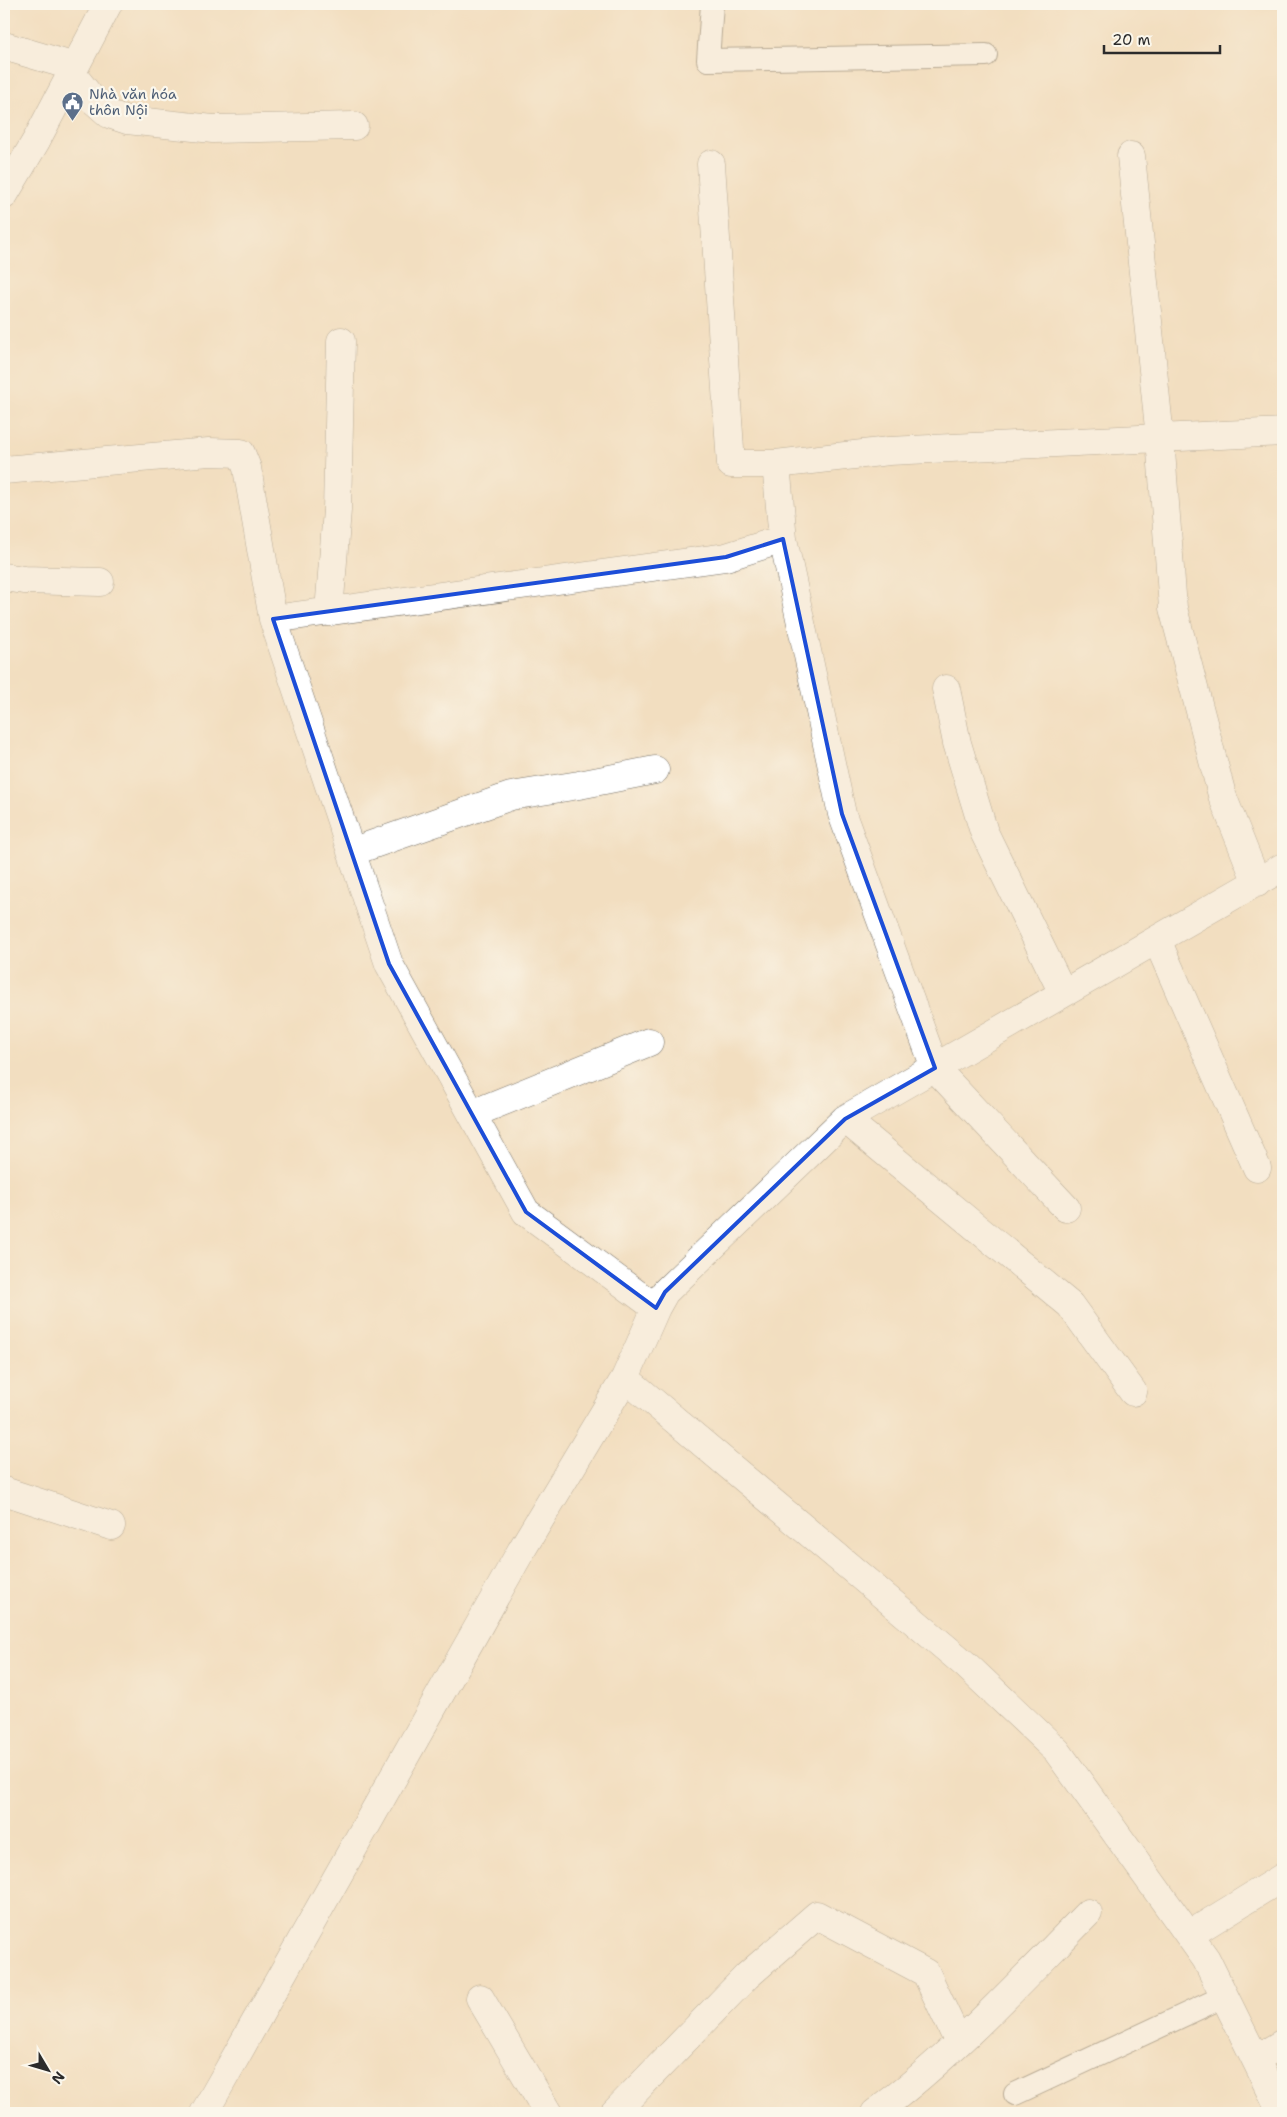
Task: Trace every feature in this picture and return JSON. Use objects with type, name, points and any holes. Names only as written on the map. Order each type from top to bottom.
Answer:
[{"type":"street","points":[[4,195],[36,142],[108,4]]},
{"type":"street","points":[[4,46],[73,70],[92,99],[109,114],[127,120],[213,129],[354,126]]},
{"type":"street","points":[[1131,156],[1160,438],[1173,608],[1222,795],[1257,883]]},
{"type":"street","points":[[711,164],[731,464],[776,464],[889,451],[1283,432]]},
{"type":"street","points":[[329,612],[337,510],[341,341]]},
{"type":"street","points":[[4,470],[209,452],[241,453],[247,468],[273,619],[389,964],[526,1212],[656,1308]]},
{"type":"street","points":[[776,464],[783,539],[842,814],[935,1068],[1066,1208]]},
{"type":"street","points":[[273,619],[726,556],[783,539]]},
{"type":"street","points":[[4,577],[24,580],[100,582]]},
{"type":"street","points":[[946,689],[957,743],[984,832],[1063,993]]},
{"type":"street","points":[[351,852],[510,796],[655,770]]},
{"type":"street","points":[[204,2113],[520,1551],[625,1378],[665,1292],[846,1119],[1283,867]]},
{"type":"street","points":[[1157,940],[1257,1168]]},
{"type":"street","points":[[472,1114],[649,1042]]},
{"type":"street","points":[[846,1119],[1070,1305],[1133,1392]]},
{"type":"street","points":[[625,1378],[966,1665],[1057,1751],[1206,1958],[1282,2113]]},
{"type":"street","points":[[4,1490],[111,1526]]},
{"type":"street","points":[[1189,1935],[1283,1877]]},
{"type":"street","points":[[875,2113],[908,2089],[1007,1995],[1088,1913]]},
{"type":"street","points":[[614,2113],[747,1976],[817,1915],[926,1973],[958,2041]]},
{"type":"street","points":[[480,1998],[548,2113]]},
{"type":"street","points":[[1256,2059],[1283,2043]]},
{"type":"lane","points":[[712,4],[708,60],[986,55]]},
{"type":"lane","points":[[1014,2094],[1225,1996]]},
{"type":"highlighted area","points":[[783,539],[842,814],[935,1068],[845,1119],[665,1292],[656,1308],[526,1212],[389,964],[273,619],[726,557]]},
{"type":"place","name":"Nhà văn hóa thôn Nội","points":[[73,121]]}]
